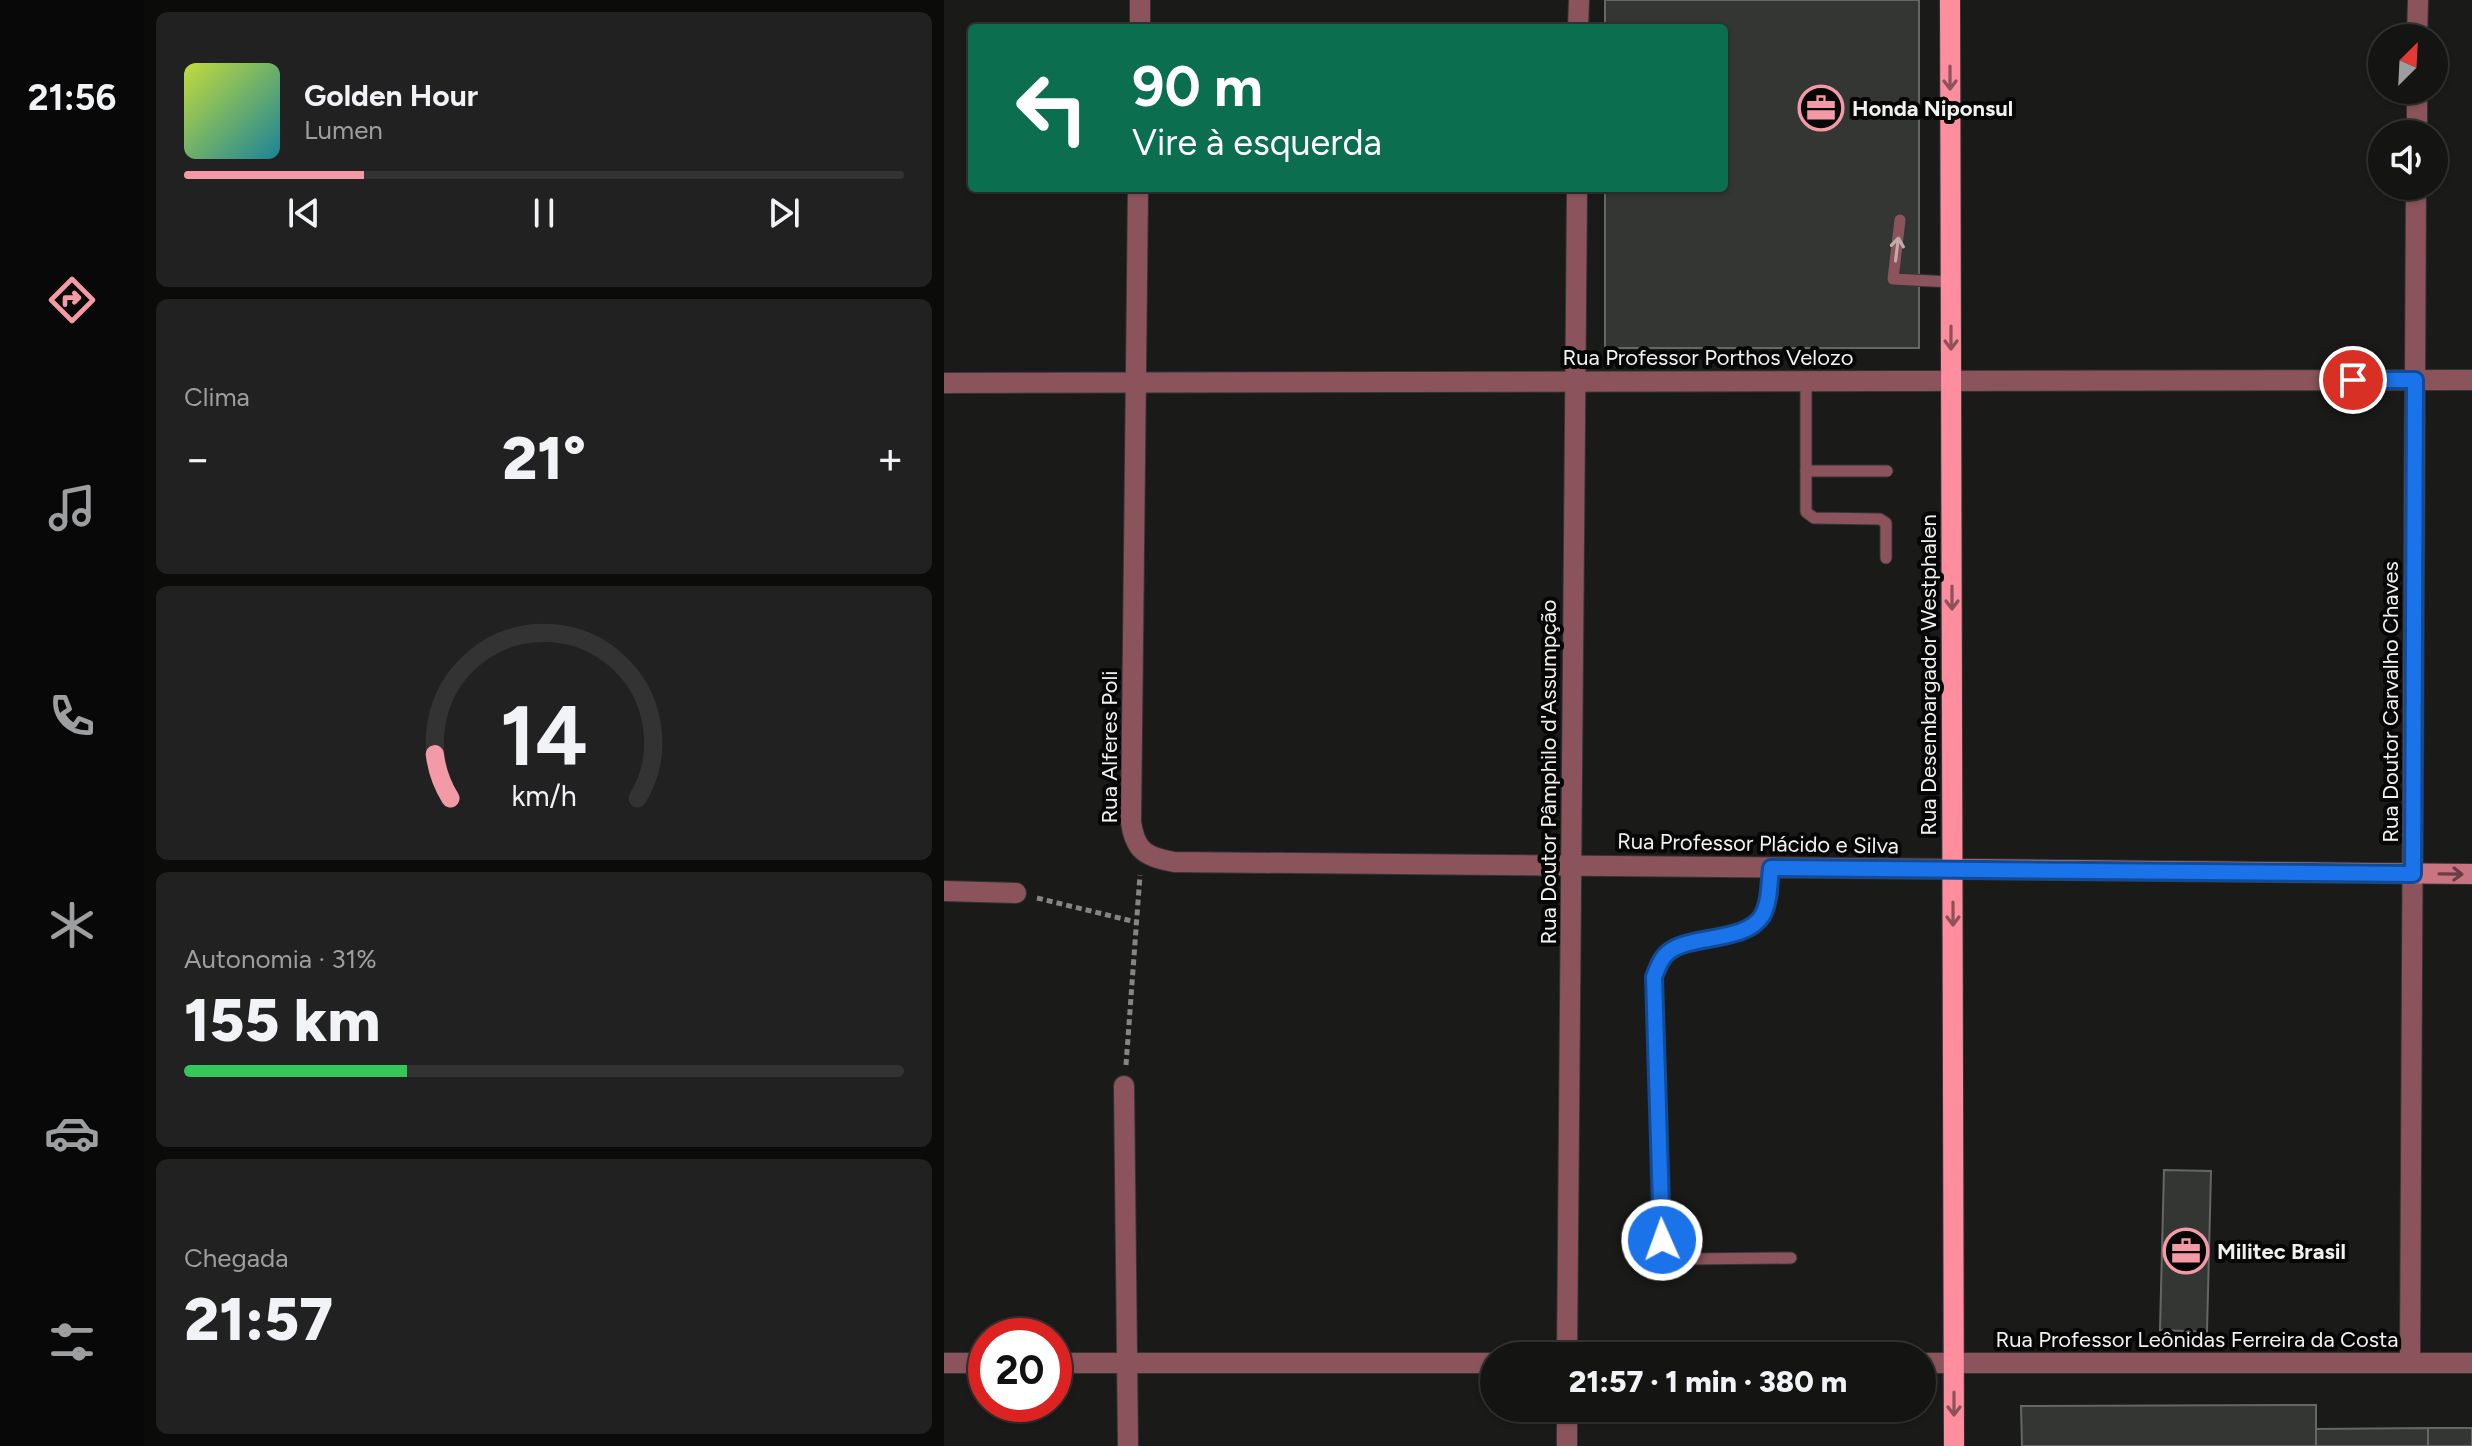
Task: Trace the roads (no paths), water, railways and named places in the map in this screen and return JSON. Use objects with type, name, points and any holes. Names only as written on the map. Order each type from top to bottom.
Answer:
[{"type":"main road","name":"Rua Desembargador Westphalen","points":[[1950,0],[1954,1446]]},
{"type":"street","points":[[1140,0],[1140,24]]},
{"type":"street","points":[[1578,24],[1579,0]]},
{"type":"street","points":[[2417,24],[2418,0]]},
{"type":"street","name":"Rua Alferes Poli","points":[[1138,192],[1131,822],[1136,842],[1142,851]]},
{"type":"street","name":"Rua Doutor Pâmphilo d'Assumpção","points":[[1567,1342],[1577,192]]},
{"type":"street","name":"Rua Doutor Carvalho Chaves","points":[[2410,1363],[2416,200]]},
{"type":"street","name":"Rua Professor Porthos Velozo","points":[[944,383],[2472,380]]},
{"type":"street","name":"Rua Professor Plácido e Silva","points":[[1142,851],[1174,862],[2472,874]]},
{"type":"street","points":[[944,891],[1016,893]]},
{"type":"street","points":[[1124,1086],[1128,1446]]},
{"type":"street","points":[[944,1363],[968,1363]]},
{"type":"street","points":[[1072,1363],[1480,1363]]},
{"type":"street","name":"Rua Professor Leônidas Ferreira da Costa","points":[[1936,1363],[2472,1363]]},
{"type":"street","points":[[1567,1422],[1567,1446]]},
{"type":"lane","points":[[1900,220],[1893,279],[1951,282]]},
{"type":"lane","points":[[1806,381],[1806,512],[1814,518],[1880,519],[1886,523],[1886,558]]},
{"type":"lane","points":[[1806,471],[1887,471]]},
{"type":"lane","points":[[1771,868],[1767,904],[1760,920],[1742,931],[1671,949],[1659,962],[1654,977],[1662,1240],[1671,1253],[1687,1259],[1791,1258]]},
{"type":"place","name":"Honda Niponsul","points":[[1821,108]]},
{"type":"place","name":"Militec Brasil","points":[[2186,1251]]}]
